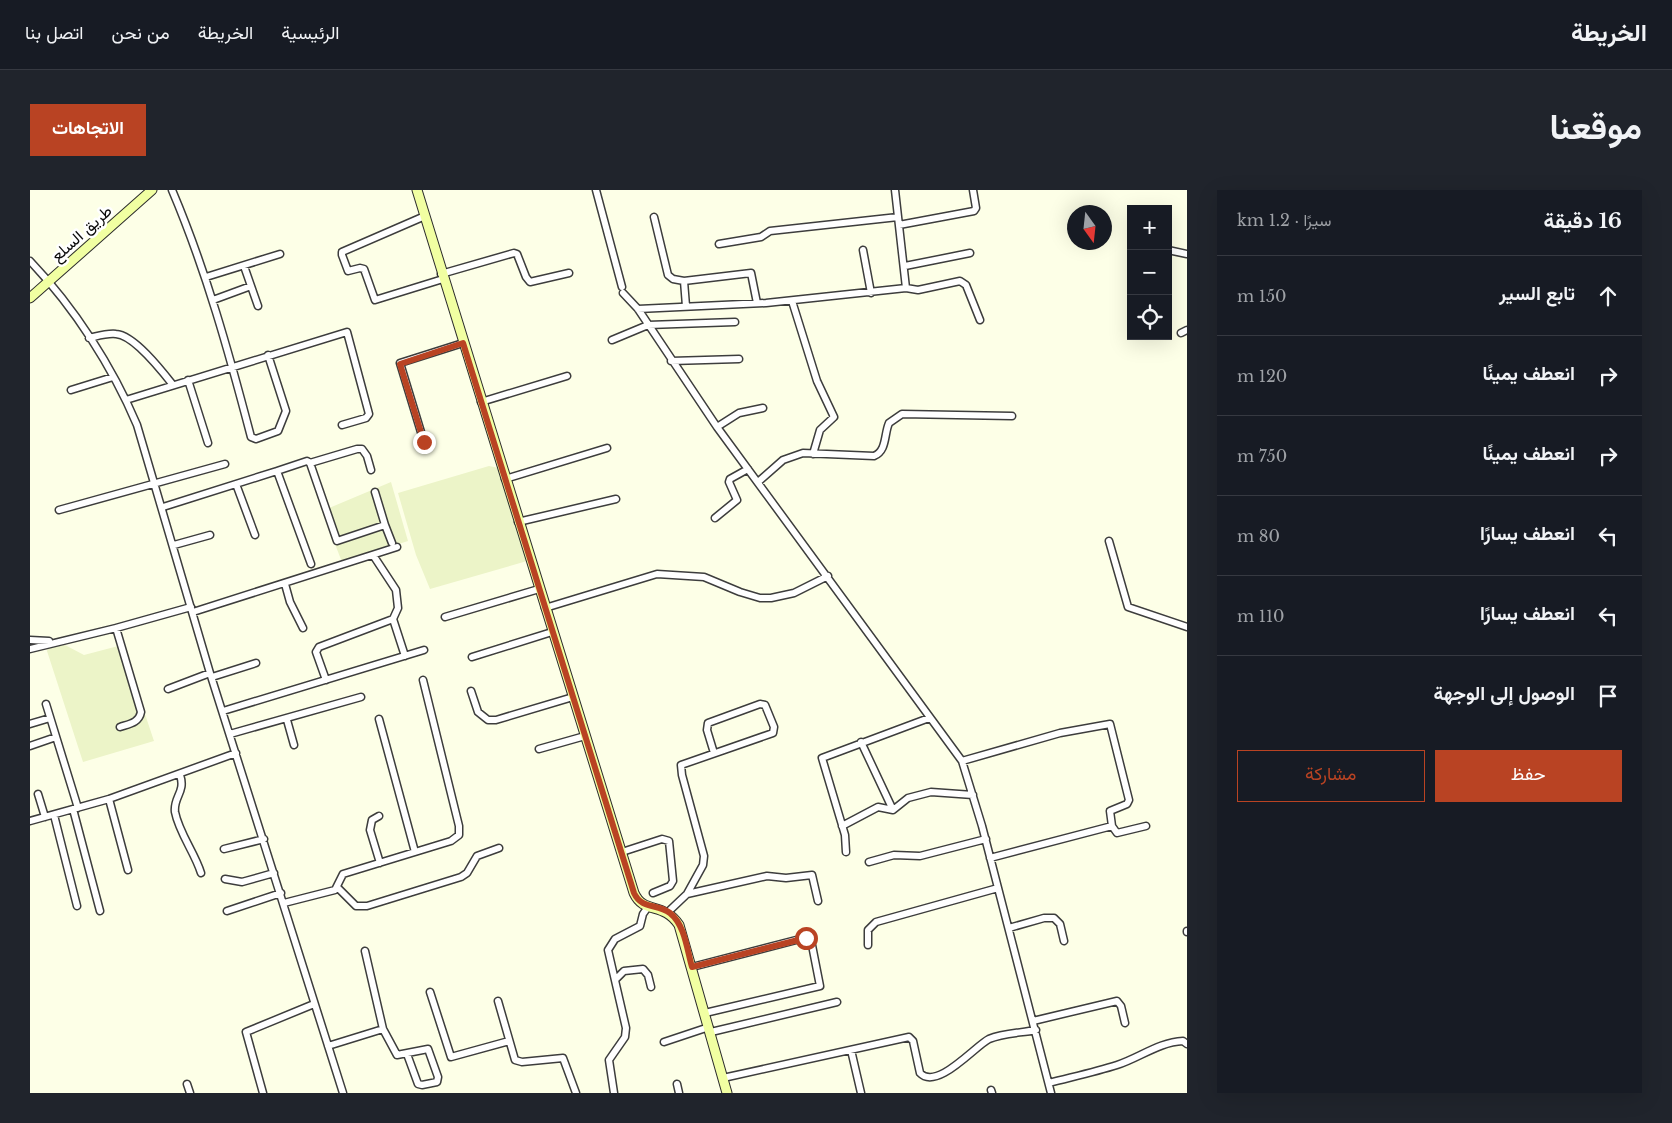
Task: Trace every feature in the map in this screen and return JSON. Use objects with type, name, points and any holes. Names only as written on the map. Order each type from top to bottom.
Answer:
[{"type":"street","name":"طريق السلع","points":[[30,298],[152,190]]},
{"type":"street","points":[[172,190],[206,277],[251,437],[256,440],[278,432],[286,411],[268,355]]},
{"type":"street","points":[[416,190],[538,589],[636,897],[648,907],[668,912],[679,925],[710,1029],[726,1093]]},
{"type":"street","points":[[596,190],[623,290],[638,309],[671,361],[717,427],[962,761],[986,839],[1051,1093]]},
{"type":"street","points":[[894,190],[905,266],[906,288]]},
{"type":"street","points":[[899,225],[974,211],[976,208],[973,190]]},
{"type":"street","points":[[425,216],[342,252],[348,271],[364,269],[375,300],[514,253],[517,254],[526,277],[530,282],[569,273]]},
{"type":"street","points":[[654,217],[668,275],[673,279],[684,281],[751,273],[757,303]]},
{"type":"street","points":[[719,244],[761,238],[770,230],[898,217]]},
{"type":"street","points":[[863,250],[871,293]]},
{"type":"street","points":[[1172,251],[1187,254]]},
{"type":"street","points":[[905,266],[970,253]]},
{"type":"street","points":[[206,277],[280,254]]},
{"type":"street","points":[[30,261],[50,282],[89,338],[126,400],[137,425],[163,507],[211,675],[343,1093]]},
{"type":"street","points":[[244,266],[258,306]]},
{"type":"street","points":[[684,281],[686,306]]},
{"type":"street","points":[[638,309],[792,301],[906,288],[918,290],[960,282],[966,285],[980,320]]},
{"type":"street","points":[[213,300],[251,286]]},
{"type":"street","points":[[792,301],[817,381],[834,417],[820,430],[813,454]]},
{"type":"street","points":[[612,340],[648,325],[735,322]]},
{"type":"street","points":[[126,400],[347,332],[369,414],[366,418],[342,425]]},
{"type":"street","points":[[89,338],[104,334],[123,335],[156,364],[173,385]]},
{"type":"street","points":[[424,442],[400,364],[463,343]]},
{"type":"street","points":[[671,361],[739,359]]},
{"type":"street","points":[[481,402],[567,376]]},
{"type":"street","points":[[70,390],[113,377]]},
{"type":"street","points":[[188,380],[208,443]]},
{"type":"street","points":[[717,427],[739,413],[763,408]]},
{"type":"street","points":[[758,482],[783,460],[803,453],[878,455],[882,451],[889,423],[902,414],[1012,416]]},
{"type":"street","points":[[505,479],[607,448]]},
{"type":"street","points":[[163,507],[307,461],[310,463],[357,449],[362,449],[368,456],[371,470]]},
{"type":"street","points":[[310,463],[337,541],[385,525]]},
{"type":"street","points":[[59,510],[156,485],[225,464]]},
{"type":"street","points":[[715,518],[737,500],[729,482],[730,479],[748,469]]},
{"type":"street","points":[[277,471],[311,564]]},
{"type":"street","points":[[236,484],[255,535]]},
{"type":"street","points":[[30,649],[192,610],[285,584],[374,555],[395,545],[385,525],[375,492]]},
{"type":"street","points":[[518,522],[616,499]]},
{"type":"street","points":[[174,545],[210,535]]},
{"type":"street","points":[[1109,541],[1128,607],[1187,627]]},
{"type":"street","points":[[374,555],[396,590],[398,608],[394,619],[405,656]]},
{"type":"street","points":[[545,608],[657,574],[704,577],[760,598],[771,598],[794,593],[828,576]]},
{"type":"street","points":[[285,584],[290,602],[303,628]]},
{"type":"street","points":[[445,617],[538,589]]},
{"type":"street","points":[[326,680],[316,652],[318,648],[394,619]]},
{"type":"street","points":[[116,628],[141,712],[140,718],[136,722],[120,727]]},
{"type":"street","points":[[472,657],[552,632]]},
{"type":"street","points":[[30,640],[53,642]]},
{"type":"street","points":[[223,712],[424,650]]},
{"type":"street","points":[[168,689],[256,663]]},
{"type":"street","points":[[338,888],[343,874],[456,839],[459,831],[422,680]]},
{"type":"street","points":[[471,691],[478,712],[488,720],[496,720],[573,697]]},
{"type":"street","points":[[230,734],[287,720],[362,697]]},
{"type":"street","points":[[46,704],[76,809],[100,911]]},
{"type":"street","points":[[668,912],[687,894],[703,865],[704,856],[681,765],[774,733],[774,727],[765,705],[760,704],[708,723],[707,730],[714,753]]},
{"type":"street","points":[[30,724],[50,718]]},
{"type":"street","points":[[846,852],[842,826],[822,758],[929,718]]},
{"type":"street","points":[[380,719],[415,852]]},
{"type":"street","points":[[287,720],[294,745]]},
{"type":"street","points":[[962,761],[1060,734],[1110,724],[1129,800],[1127,804],[1110,811],[1112,826],[1117,833],[1146,826]]},
{"type":"street","points":[[539,749],[585,736]]},
{"type":"street","points":[[30,746],[56,737]]},
{"type":"street","points":[[862,742],[893,810]]},
{"type":"street","points":[[30,821],[109,799],[180,775],[236,753]]},
{"type":"street","points":[[180,775],[183,786],[176,803],[176,814],[201,873]]},
{"type":"street","points":[[878,807],[885,810],[893,810],[908,798],[930,792],[973,795]]},
{"type":"street","points":[[842,826],[878,807],[885,793]]},
{"type":"street","points":[[38,794],[44,817]]},
{"type":"street","points":[[109,799],[128,870]]},
{"type":"street","points":[[54,815],[77,906]]},
{"type":"street","points":[[380,816],[372,820],[370,827],[380,863]]},
{"type":"street","points":[[990,858],[1112,826]]},
{"type":"street","points":[[224,849],[264,839]]},
{"type":"street","points":[[622,852],[662,839],[669,841],[673,881],[670,886],[653,893]]},
{"type":"street","points":[[869,862],[894,856],[920,856],[986,839]]},
{"type":"street","points":[[338,888],[356,906],[367,906],[461,877],[467,873],[477,856],[499,848]]},
{"type":"street","points":[[225,879],[242,882],[274,873]]},
{"type":"street","points":[[687,894],[706,892],[767,876],[786,878],[809,874],[813,877],[818,900]]},
{"type":"street","points":[[284,903],[338,888]]},
{"type":"street","points":[[868,946],[868,930],[876,922],[998,888]]},
{"type":"street","points":[[227,911],[281,893]]},
{"type":"street","points":[[614,1093],[608,1060],[626,1033],[608,954],[609,946],[615,940],[640,926],[643,914],[648,907]]},
{"type":"street","points":[[1009,928],[1044,918],[1054,918],[1060,924],[1064,941]]},
{"type":"street","points":[[692,967],[804,938],[811,940],[820,986],[705,1012]]},
{"type":"street","points":[[365,951],[383,1029],[395,1054],[407,1054],[428,1049],[438,1077],[437,1082],[418,1084],[407,1054]]},
{"type":"street","points":[[615,980],[624,971],[643,969],[648,975],[651,987]]},
{"type":"street","points":[[430,992],[450,1057],[509,1041]]},
{"type":"street","points":[[498,1001],[513,1057],[518,1062],[563,1058],[576,1093]]},
{"type":"street","points":[[1033,1021],[1117,1001],[1120,1002],[1125,1023]]},
{"type":"street","points":[[664,1042],[710,1029],[838,1002]]},
{"type":"street","points":[[263,1093],[246,1032],[314,1004]]},
{"type":"street","points":[[328,1046],[383,1029]]},
{"type":"street","points":[[723,1078],[911,1038],[920,1073],[925,1077],[931,1077],[956,1066],[988,1040],[1036,1030]]},
{"type":"street","points":[[1049,1083],[1118,1065],[1154,1048],[1178,1041],[1183,1041],[1187,1044]]},
{"type":"street","points":[[851,1050],[861,1093]]},
{"type":"street","points":[[187,1084],[190,1093]]},
{"type":"street","points":[[677,1084],[679,1093]]},
{"type":"green space","points":[[489,466],[499,468],[527,561],[430,589],[416,555],[398,493]]},
{"type":"green space","points":[[391,482],[408,541],[342,562],[322,511]]},
{"type":"green space","points":[[65,645],[84,655],[122,645],[154,741],[83,762],[47,651],[48,648]]},
{"type":"route","points":[[424,442],[400,364],[463,343],[538,589],[638,901],[648,907],[659,908],[668,912],[674,918],[682,933],[692,967],[806,938]]}]
